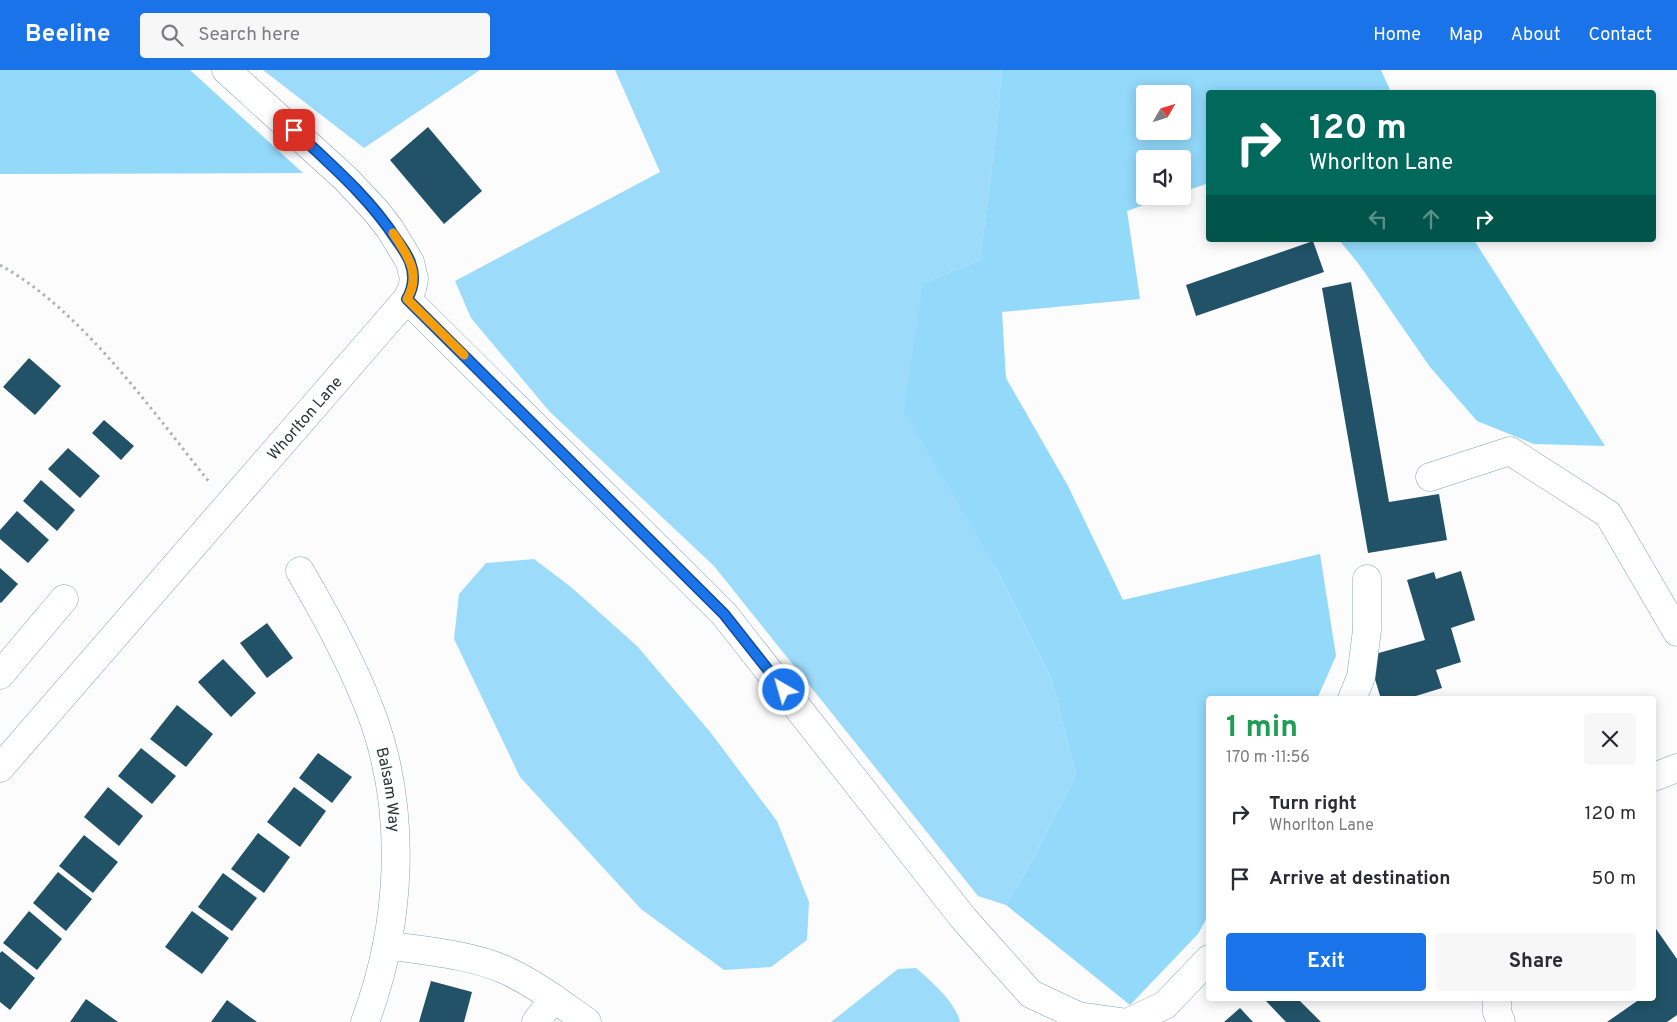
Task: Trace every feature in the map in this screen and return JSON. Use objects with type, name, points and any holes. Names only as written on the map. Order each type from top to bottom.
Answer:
[{"type":"street","name":"Whorlton Lane","points":[[0,768],[407,299],[412,288],[414,279],[410,262],[390,229],[376,211],[346,178],[226,70]]},
{"type":"street","points":[[407,299],[724,614],[964,919],[1030,994],[1078,1016],[1121,1022]]},
{"type":"street","points":[[1430,477],[1510,451],[1608,514],[1677,632]]},
{"type":"street","name":"Balsam Way","points":[[300,571],[349,660],[370,711],[384,754],[393,803],[395,883],[392,919],[376,990],[365,1022]]},
{"type":"street","points":[[1353,696],[1360,676],[1367,630],[1367,579]]},
{"type":"street","points":[[4,661],[64,599]]},
{"type":"street","points":[[1656,775],[1677,768]]},
{"type":"street","points":[[387,945],[478,960],[502,969],[554,998],[586,1022]]},
{"type":"street","points":[[1129,1022],[1165,1005],[1206,962]]},
{"type":"street","points":[[536,1022],[554,998]]},
{"type":"street","points":[[1496,1001],[1501,1022]]},
{"type":"path","points":[[0,265],[40,292],[67,316],[103,353],[228,505]]},
{"type":"shaded area","points":[[0,70],[190,70],[303,173],[0,174]]},
{"type":"shaded area","points":[[263,70],[480,70],[364,148]]},
{"type":"shaded area","points":[[615,70],[1002,70],[980,260],[923,283],[994,564],[1051,678],[1076,775],[1031,863],[1006,905],[978,896],[714,566],[549,411],[471,318],[455,281],[660,172]]},
{"type":"shaded area","points":[[1002,70],[1381,70],[1390,90],[1206,90],[1206,184],[1191,189],[1191,150],[1136,150],[1136,205],[1144,205],[1127,211],[1140,299],[1002,312],[1006,378],[1068,486],[1123,600],[1320,554],[1336,656],[1318,696],[1206,696],[1206,919],[1198,934],[1130,1005],[1006,905],[1031,863],[1076,775],[1051,678],[994,564],[904,411],[923,283],[980,260]]},
{"type":"shaded area","points":[[1341,242],[1475,242],[1605,446],[1534,444],[1477,421],[1430,367],[1358,263]]},
{"type":"shaded area","points":[[534,559],[571,587],[637,646],[711,733],[777,821],[809,902],[807,940],[771,967],[724,970],[641,909],[520,777],[454,639],[459,594],[486,563]]},
{"type":"shaded area","points":[[916,968],[954,1007],[960,1022],[831,1022],[898,969]]},
{"type":"building","points":[[428,127],[482,191],[444,224],[390,160]]},
{"type":"building","points":[[1310,242],[1313,242],[1324,272],[1196,316],[1186,285]]},
{"type":"building","points":[[1351,282],[1389,502],[1439,494],[1447,540],[1368,553],[1322,288]]},
{"type":"building","points":[[29,358],[61,386],[35,415],[3,387]]},
{"type":"building","points":[[104,420],[134,446],[121,460],[92,433]]},
{"type":"building","points":[[68,448],[100,476],[80,498],[48,469]]},
{"type":"building","points":[[41,480],[75,510],[57,531],[23,501]]},
{"type":"building","points":[[17,511],[49,540],[28,563],[0,539],[0,530]]},
{"type":"building","points":[[0,568],[18,584],[1,603],[0,602]]},
{"type":"building","points":[[1461,571],[1475,620],[1451,628],[1461,662],[1436,670],[1442,688],[1416,696],[1380,696],[1368,656],[1425,640],[1407,580],[1434,572],[1436,579]]},
{"type":"building","points":[[267,623],[293,658],[267,678],[240,643]]},
{"type":"building","points":[[223,659],[256,693],[231,717],[198,682]]},
{"type":"building","points":[[177,705],[213,734],[186,767],[150,739]]},
{"type":"building","points":[[141,748],[176,776],[152,804],[118,776]]},
{"type":"building","points":[[318,753],[352,777],[332,803],[299,778]]},
{"type":"building","points":[[108,787],[143,816],[119,846],[84,817]]},
{"type":"building","points":[[294,787],[326,811],[300,847],[267,822]]},
{"type":"building","points":[[258,833],[290,857],[264,893],[231,869]]},
{"type":"building","points":[[84,835],[118,862],[93,893],[59,866]]},
{"type":"building","points":[[58,872],[92,899],[66,931],[33,903]]},
{"type":"building","points":[[223,873],[257,898],[232,931],[198,907]]},
{"type":"building","points":[[29,911],[62,939],[37,970],[3,943]]},
{"type":"building","points":[[192,911],[229,938],[202,974],[165,947]]},
{"type":"building","points":[[1656,929],[1677,959],[1677,1015],[1667,1022],[1607,1022],[1637,1001],[1656,1001]]},
{"type":"building","points":[[2,951],[35,978],[10,1010],[0,1002],[0,953]]},
{"type":"building","points":[[431,981],[472,992],[464,1022],[419,1022]]},
{"type":"building","points":[[86,999],[118,1022],[70,1022]]},
{"type":"building","points":[[227,1000],[250,1017],[257,1022],[211,1022]]},
{"type":"building","points":[[1266,1001],[1300,1001],[1321,1022],[1286,1022]]},
{"type":"building","points":[[1240,1008],[1253,1022],[1224,1022]]},
{"type":"slow traffic","points":[[393,233],[410,262],[414,279],[407,299],[464,355]]},
{"type":"route","points":[[294,130],[346,178],[390,229],[410,262],[412,270],[414,279],[407,299],[724,614],[784,690]]}]
